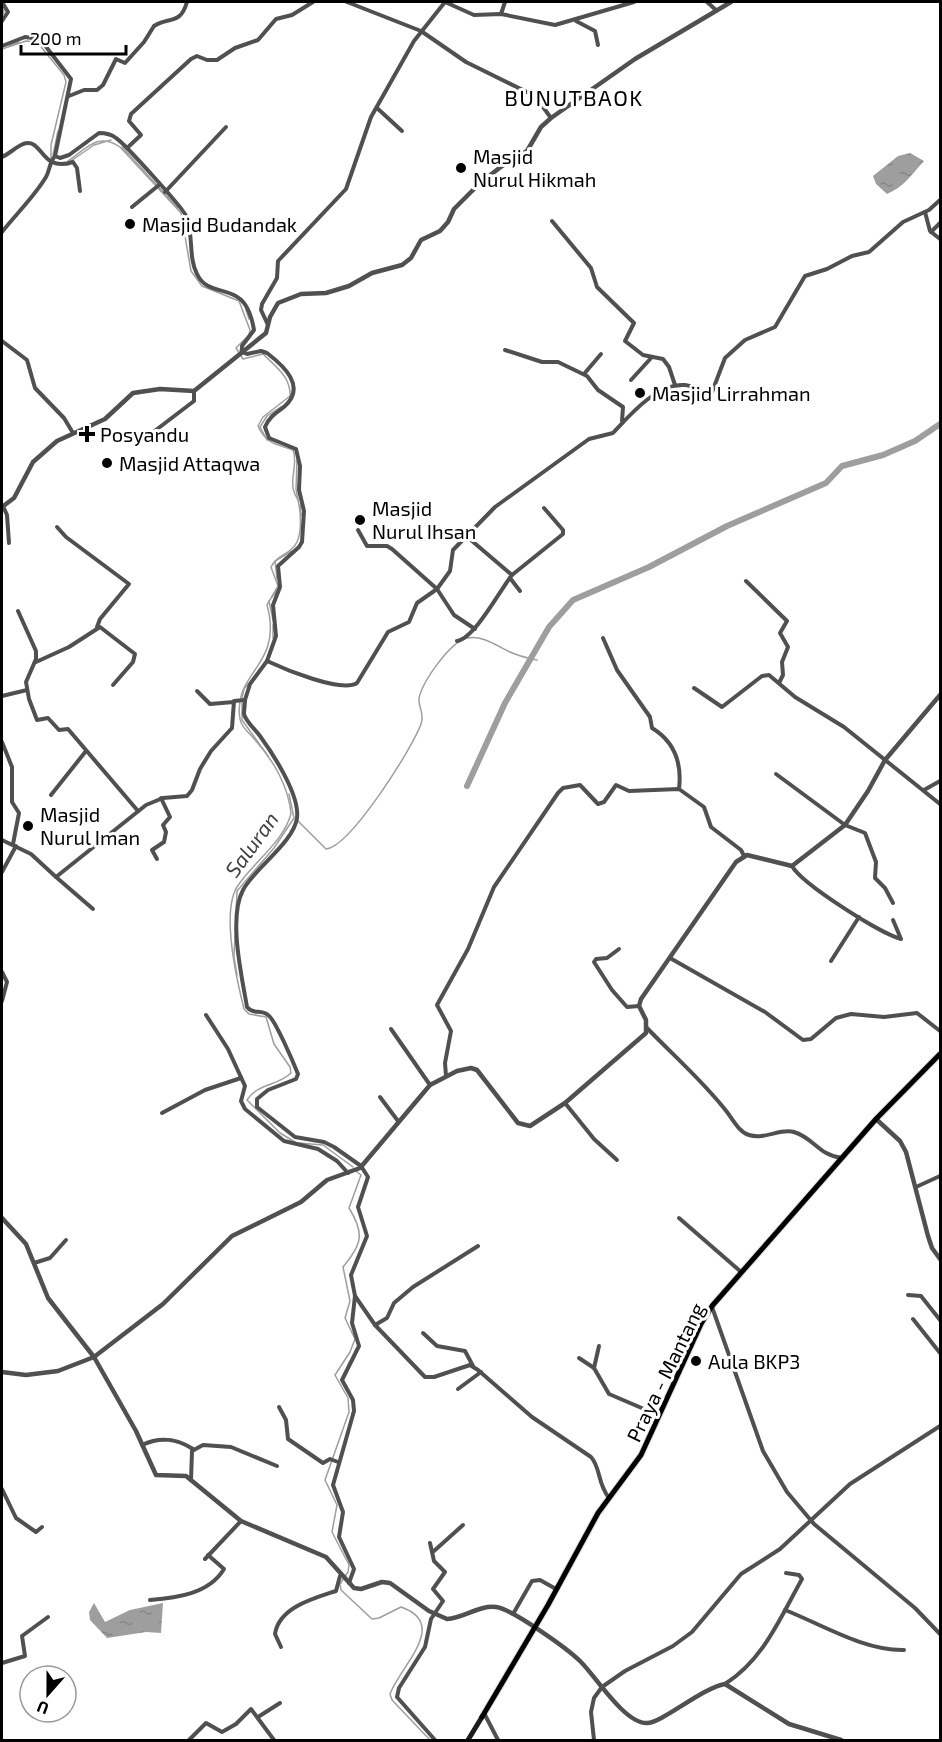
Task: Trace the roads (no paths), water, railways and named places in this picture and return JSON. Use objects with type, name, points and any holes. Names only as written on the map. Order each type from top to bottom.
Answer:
[{"type":"main road","name":"Praya - Mantang","points":[[468,1740],[557,1589],[586,1534],[641,1455],[658,1415],[712,1306],[740,1271],[876,1119],[940,1054]]},
{"type":"street","points":[[2,2],[8,12],[2,21]]},
{"type":"street","points":[[69,96],[84,90],[97,90],[103,85],[116,59],[125,63],[144,42],[154,26],[172,22],[182,14],[187,2]]},
{"type":"street","points":[[127,148],[141,135],[129,122],[131,114],[191,58],[197,56],[211,61],[217,60],[235,48],[258,40],[276,19],[292,15],[313,2]]},
{"type":"street","points":[[347,2],[421,31],[466,62],[535,96],[551,118]]},
{"type":"street","points":[[269,328],[262,315],[262,304],[277,278],[278,261],[342,195],[355,168],[365,130],[421,31],[445,2],[474,15],[501,14],[555,25],[634,2]]},
{"type":"street","points":[[501,14],[505,2]]},
{"type":"street","points":[[707,2],[716,10]]},
{"type":"street","points":[[9,543],[7,515],[2,506],[14,498],[33,462],[57,441],[105,419],[133,393],[160,389],[194,391],[234,356],[259,340],[269,328],[274,306],[289,297],[326,293],[349,286],[372,273],[397,268],[407,261],[421,240],[440,231],[448,222],[454,209],[480,183],[502,166],[527,152],[539,129],[551,118],[635,59],[731,2]]},
{"type":"street","points":[[575,21],[595,31],[598,45]]},
{"type":"street","points":[[2,46],[25,37],[40,39],[71,79],[53,159],[46,177],[18,215],[2,232]]},
{"type":"street","points":[[377,108],[402,131]]},
{"type":"street","points":[[165,192],[226,127]]},
{"type":"street","points":[[53,159],[69,156],[99,133],[116,138],[127,148],[158,187],[186,215],[197,276],[211,287],[232,292],[245,304],[254,330],[242,346],[241,352]]},
{"type":"street","points":[[2,157],[23,144],[28,144],[37,147],[59,166],[74,163],[80,191]]},
{"type":"street","points":[[132,207],[158,187]]},
{"type":"street","points":[[267,661],[325,682],[354,685],[379,650],[388,632],[410,622],[417,603],[437,589],[450,571],[453,550],[465,535],[495,507],[589,439],[613,433],[622,422],[661,391],[675,385],[687,385],[705,392],[712,392],[725,358],[746,340],[775,327],[805,276],[828,269],[852,255],[869,252],[903,222],[925,212],[940,200]]},
{"type":"street","points":[[925,212],[931,232],[940,239]]},
{"type":"street","points":[[552,221],[591,268],[597,287],[634,323],[626,341],[644,355],[658,356],[667,363],[675,385]]},
{"type":"street","points":[[931,232],[940,223]]},
{"type":"street","points":[[2,341],[27,360],[35,388],[64,418],[73,433]]},
{"type":"street","points":[[505,350],[542,362],[558,362],[584,374],[590,378],[598,390],[623,407],[622,422]]},
{"type":"street","points":[[241,352],[267,353],[290,376],[294,388],[290,401],[270,418],[265,427],[269,438],[296,449],[300,466],[299,490],[304,518],[299,547],[278,566],[280,587],[273,605],[276,636],[267,661],[250,684],[244,700],[247,719],[264,742],[292,790],[297,813],[295,824],[270,860],[246,886],[240,897],[237,946],[248,1007],[253,1012],[267,1013],[275,1022],[298,1074],[296,1079],[262,1094],[257,1099],[257,1107],[296,1137],[324,1142],[368,1174],[368,1181],[358,1207],[368,1236],[352,1271],[355,1296],[352,1323],[359,1346],[342,1380],[353,1400],[354,1411],[334,1461],[333,1485],[343,1512],[339,1537],[354,1569],[336,1591],[304,1602],[279,1622],[275,1634],[281,1647]]},
{"type":"street","points":[[584,374],[601,354]]},
{"type":"street","points":[[631,380],[641,372],[652,356]]},
{"type":"street","points":[[152,433],[194,401],[194,391]]},
{"type":"street","points":[[457,641],[462,640],[475,629],[511,577],[563,534],[563,530],[544,508]]},
{"type":"street","points":[[35,663],[69,647],[97,627],[100,619],[129,584],[66,537],[57,526]]},
{"type":"street","points":[[358,530],[364,544],[371,547],[387,546],[392,549],[437,589],[454,615],[475,629]]},
{"type":"street","points":[[465,535],[511,577],[520,591]]},
{"type":"street","points":[[746,581],[788,621],[780,633],[788,647],[782,662],[783,675],[779,683]]},
{"type":"street","points":[[18,611],[32,637],[37,656],[29,674],[27,690],[37,720],[48,718],[59,730],[68,729],[138,811]]},
{"type":"street","points":[[97,627],[102,628],[135,654],[133,662],[113,685]]},
{"type":"street","points":[[603,638],[617,670],[650,717],[652,729],[664,737],[674,752],[681,774],[679,789]]},
{"type":"street","points":[[694,688],[722,707],[765,675],[779,683],[795,697],[844,727],[940,804]]},
{"type":"street","points":[[2,696],[27,690]]},
{"type":"street","points":[[197,691],[210,704],[244,700]]},
{"type":"street","points":[[792,867],[845,825],[885,760],[940,695]]},
{"type":"street","points":[[56,877],[138,811],[161,798],[179,798],[192,790],[200,769],[232,728],[235,701]]},
{"type":"street","points":[[2,742],[12,767],[12,802],[19,813],[14,845],[2,872]]},
{"type":"street","points":[[51,795],[86,751]]},
{"type":"street","points":[[776,774],[845,825],[865,833],[876,862],[875,880],[885,888],[893,903]]},
{"type":"street","points":[[924,790],[940,781]]},
{"type":"street","points":[[446,1076],[445,1063],[451,1031],[437,1005],[468,950],[494,887],[563,788],[580,785],[598,804],[604,802],[616,785],[633,792],[679,789],[704,807],[709,824],[744,855],[792,867],[806,882],[859,917],[901,939],[893,921]]},
{"type":"street","points":[[157,859],[152,850],[164,842],[166,832],[163,825],[170,817],[161,798]]},
{"type":"street","points":[[2,840],[30,854],[93,909]]},
{"type":"street","points":[[639,1006],[724,876],[744,855]]},
{"type":"street","points":[[831,961],[859,917]]},
{"type":"street","points":[[619,949],[610,957],[596,959],[594,962],[612,990],[627,1007],[639,1006]]},
{"type":"street","points":[[670,958],[765,1012],[803,1040],[811,1039],[836,1018],[851,1014],[885,1017],[917,1013],[940,1031]]},
{"type":"street","points":[[2,972],[7,982],[2,1001]]},
{"type":"street","points":[[639,1006],[647,1028],[719,1102],[741,1131],[751,1136],[768,1137],[792,1132],[807,1139],[824,1154],[842,1158]]},
{"type":"street","points":[[206,1014],[228,1049],[245,1086],[241,1101],[245,1109],[284,1141],[318,1149],[350,1173]]},
{"type":"street","points":[[2,1372],[26,1375],[58,1371],[94,1357],[163,1304],[232,1236],[301,1202],[327,1180],[361,1167],[430,1085],[446,1076],[466,1069],[477,1070],[506,1109],[522,1126],[537,1124],[641,1038],[647,1028]]},
{"type":"street","points":[[391,1029],[430,1085]]},
{"type":"street","points":[[162,1113],[205,1090],[241,1078]]},
{"type":"street","points":[[380,1097],[398,1121]]},
{"type":"street","points":[[565,1103],[594,1139],[617,1160]]},
{"type":"street","points":[[876,1119],[903,1144],[928,1236],[940,1259]]},
{"type":"street","points":[[916,1187],[940,1176]]},
{"type":"street","points":[[2,1218],[26,1244],[48,1298],[94,1357],[156,1475],[179,1474],[191,1480],[241,1521],[326,1557],[344,1580],[361,1589],[382,1582],[390,1583],[433,1614],[453,1619],[493,1607],[513,1614],[572,1653],[635,1719],[651,1723],[709,1689],[725,1684],[760,1654],[802,1579],[799,1575],[786,1573]]},
{"type":"street","points":[[679,1218],[740,1271]]},
{"type":"street","points":[[34,1263],[50,1258],[66,1240]]},
{"type":"street","points":[[375,1325],[387,1318],[394,1303],[413,1287],[478,1246]]},
{"type":"street","points":[[908,1295],[921,1296],[940,1320]]},
{"type":"street","points":[[355,1296],[375,1325],[425,1377],[434,1377],[474,1366]]},
{"type":"street","points":[[712,1306],[763,1451],[786,1492],[811,1521],[915,1608],[940,1634]]},
{"type":"street","points":[[913,1319],[940,1353]]},
{"type":"street","points":[[423,1333],[438,1346],[465,1351],[474,1366],[532,1417],[591,1456],[596,1466],[600,1485],[609,1498]]},
{"type":"street","points":[[594,1368],[599,1346]]},
{"type":"street","points":[[579,1358],[594,1368],[609,1394],[658,1415]]},
{"type":"street","points":[[458,1389],[481,1372]]},
{"type":"street","points":[[279,1407],[286,1420],[287,1438],[292,1444],[323,1463],[334,1461]]},
{"type":"street","points":[[594,1740],[591,1712],[594,1698],[602,1687],[625,1671],[674,1646],[692,1632],[741,1574],[780,1549],[855,1479],[940,1426]]},
{"type":"street","points":[[142,1445],[152,1440],[174,1439],[193,1449],[203,1445],[231,1446],[277,1466]]},
{"type":"street","points":[[191,1480],[193,1449]]},
{"type":"street","points":[[2,1490],[16,1518],[36,1532],[42,1527]]},
{"type":"street","points":[[150,1600],[181,1597],[210,1585],[224,1569],[206,1557],[241,1521]]},
{"type":"street","points":[[433,1551],[463,1525]]},
{"type":"street","points":[[430,1543],[434,1561],[445,1573],[433,1588],[443,1599],[433,1614],[425,1647],[399,1689],[397,1697],[435,1740]]},
{"type":"street","points":[[513,1614],[532,1581],[540,1580],[557,1589]]},
{"type":"street","points":[[785,1610],[855,1639],[885,1648],[904,1650]]},
{"type":"street","points":[[2,1663],[25,1656],[22,1636],[48,1617]]},
{"type":"street","points":[[725,1684],[789,1724],[840,1740]]},
{"type":"street","points":[[258,1717],[280,1703]]},
{"type":"street","points":[[189,1740],[206,1723],[220,1733],[236,1724],[248,1709],[253,1709],[274,1740]]},
{"type":"street","points":[[481,1717],[498,1740]]},
{"type":"water","points":[[910,153],[924,161],[903,184],[887,194],[876,184],[873,176],[898,156]]},
{"type":"water","points":[[94,1603],[105,1622],[130,1610],[163,1603],[161,1633],[146,1632],[107,1638],[90,1620],[89,1612]]},
{"type":"waterway","name":"Saluran","points":[[2,6],[4,12],[2,16]]},
{"type":"waterway","name":"Saluran","points":[[2,49],[26,41],[37,42],[64,75],[66,82],[51,145],[51,158]]},
{"type":"waterway","name":"Saluran","points":[[9,46],[19,42]]},
{"type":"waterway","name":"Saluran","points":[[53,155],[58,131]]},
{"type":"waterway","name":"Saluran","points":[[71,161],[94,145],[111,140]]},
{"type":"waterway","name":"Saluran","points":[[68,161],[99,141],[120,147],[181,213],[191,271],[202,286],[239,301],[250,330],[249,335],[236,348],[243,359],[263,354],[282,373],[290,389],[290,396],[263,417],[258,426],[268,440],[293,450],[295,459],[293,489],[299,505],[300,532],[291,550],[277,559],[271,567],[278,586],[267,605],[270,626],[269,642],[264,656],[243,690],[240,719],[244,728],[263,749],[274,766],[284,785],[291,814],[282,834],[239,884],[233,895],[230,927],[234,963],[244,1009],[249,1014],[266,1017],[274,1044],[290,1067],[291,1073],[257,1090],[247,1100],[280,1133],[295,1142]]},
{"type":"waterway","name":"Saluran","points":[[122,147],[178,208]]},
{"type":"waterway","name":"Saluran","points":[[246,310],[249,319]]},
{"type":"waterway","name":"Saluran","points":[[240,351],[242,342]]},
{"type":"waterway","name":"Saluran","points":[[267,440],[260,427],[267,416],[282,406]]},
{"type":"waterway","points":[[467,786],[505,703],[549,627],[573,600],[649,567],[727,526],[826,483],[842,466],[883,455],[915,441],[940,424]]},
{"type":"waterway","name":"Saluran","points":[[297,460],[298,500]]},
{"type":"waterway","name":"Saluran","points":[[300,505],[301,515]]},
{"type":"waterway","name":"Saluran","points":[[277,579],[275,561],[292,551]]},
{"type":"waterway","name":"Saluran","points":[[272,597],[278,589]]},
{"type":"waterway","name":"Saluran","points":[[269,601],[273,620]]},
{"type":"waterway","name":"Saluran","points":[[273,625],[273,638]]},
{"type":"waterway","points":[[297,820],[326,849],[337,844],[350,832],[379,795],[406,754],[422,720],[419,701],[422,691],[438,663],[460,641],[473,637],[479,638],[516,655],[537,660]]},
{"type":"waterway","name":"Saluran","points":[[242,698],[248,684]]},
{"type":"waterway","name":"Saluran","points":[[242,703],[242,720],[268,756]]},
{"type":"waterway","name":"Saluran","points":[[237,975],[234,957],[237,891],[274,848],[294,818],[289,794]]},
{"type":"waterway","name":"Saluran","points":[[299,1143],[323,1145],[353,1167]]},
{"type":"waterway","name":"Saluran","points":[[356,1171],[361,1175],[349,1208],[357,1225],[359,1239],[354,1252],[343,1267],[350,1301],[345,1318],[355,1339],[350,1352],[335,1375],[348,1398],[349,1412],[325,1480],[337,1505],[332,1532],[349,1565],[348,1572],[340,1584],[341,1590],[372,1619],[401,1607],[415,1614],[421,1624],[422,1635],[418,1646],[390,1694],[392,1700],[430,1740]]},
{"type":"place","name":"Masjid Nurul Hikmah","points":[[461,168]]},
{"type":"place","name":"Masjid Budandak","points":[[130,224]]},
{"type":"place","name":"Masjid Lirrahman","points":[[640,393]]},
{"type":"place","name":"Posyandu","points":[[87,434]]},
{"type":"place","name":"Masjid Attaqwa","points":[[107,463]]},
{"type":"place","name":"Masjid Nurul Ihsan","points":[[360,520]]},
{"type":"place","name":"Masjid Nurul Iman","points":[[28,826]]},
{"type":"place","name":"Aula BKP3","points":[[696,1361]]},
{"type":"district","name":"BUNUTBAOK","points":[[574,97]]}]
